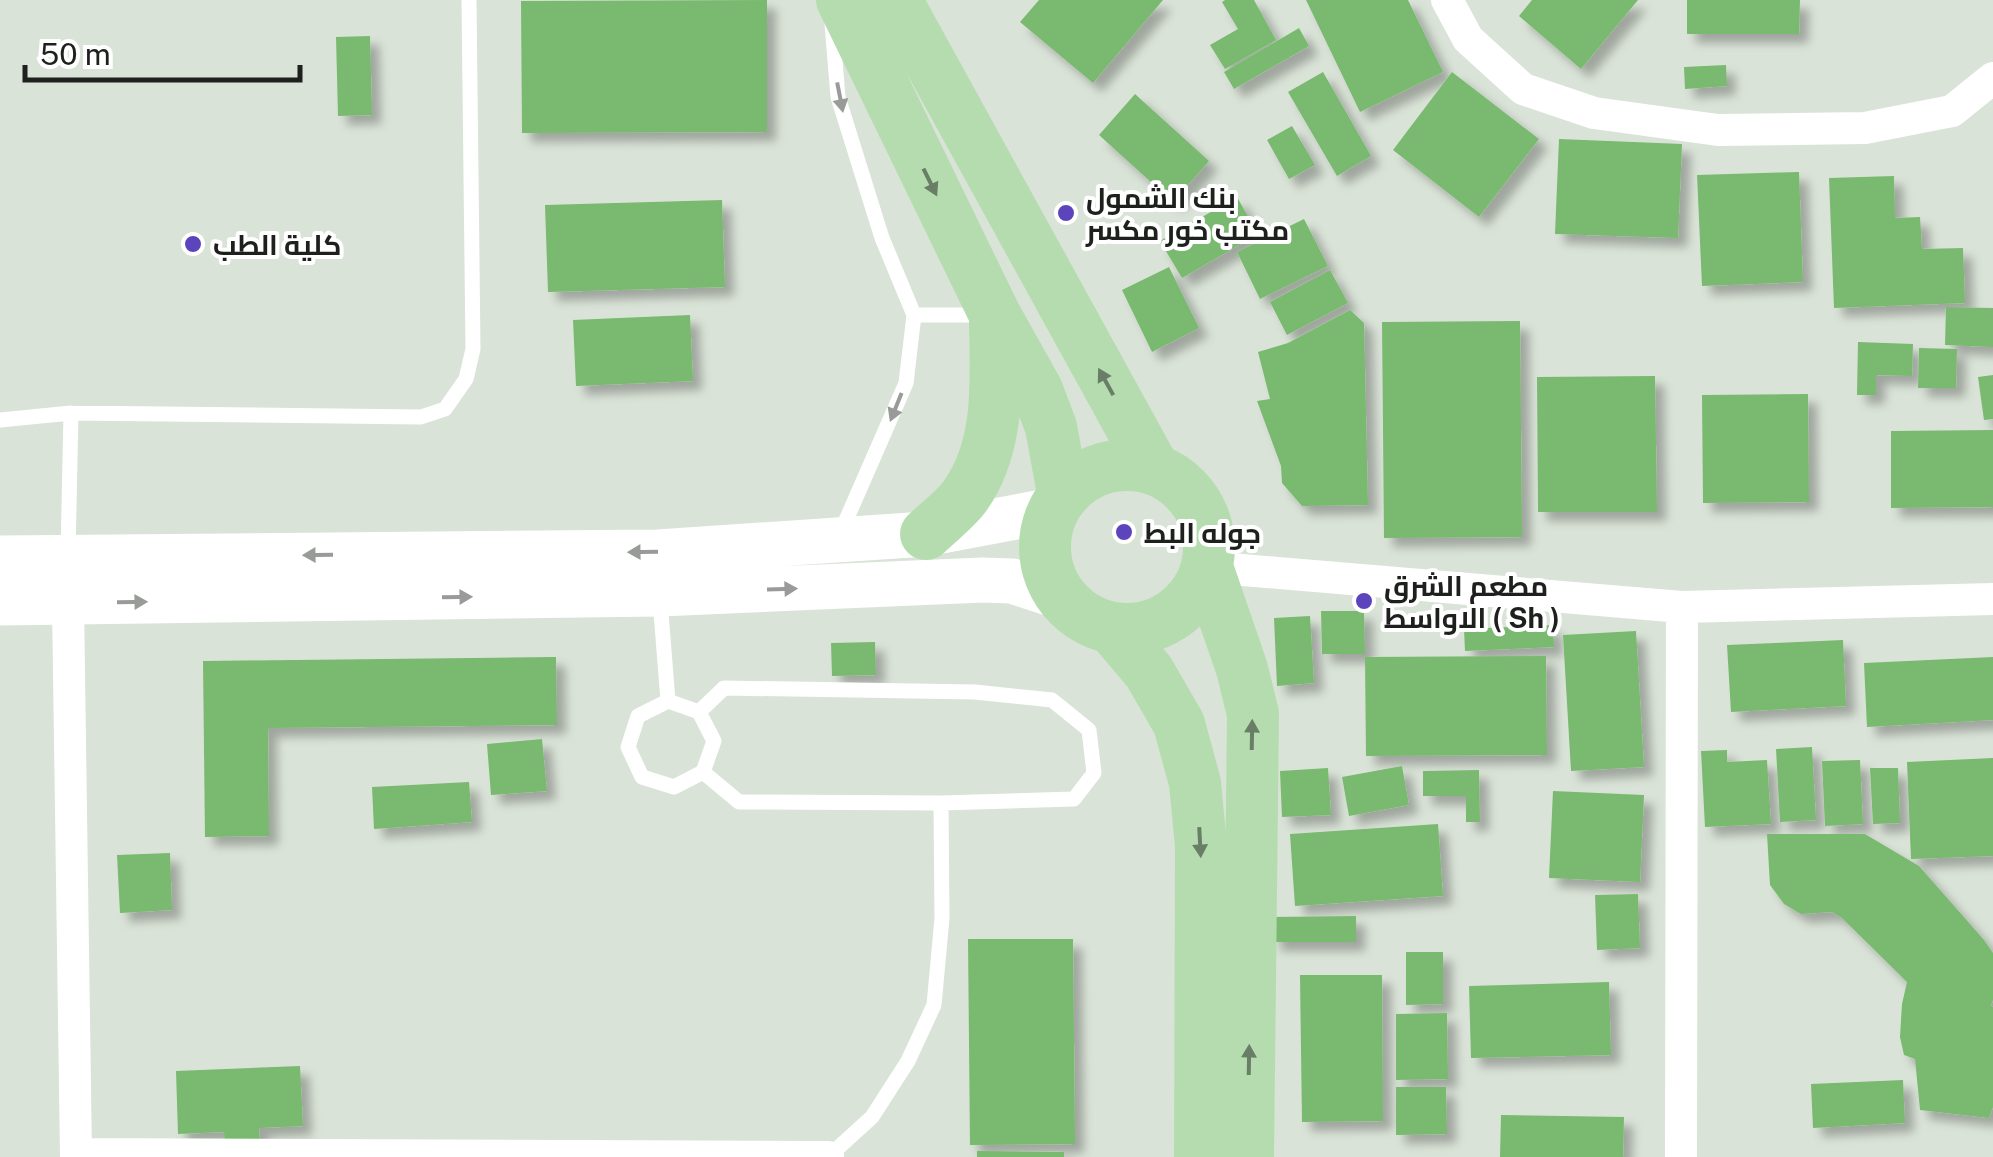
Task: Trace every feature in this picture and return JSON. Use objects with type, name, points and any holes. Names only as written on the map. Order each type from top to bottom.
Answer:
[{"type":"main road","points":[[842,0],[995,316],[1037,390],[1051,427],[1058,502]]},
{"type":"main road","points":[[896,0],[1153,467]]},
{"type":"main road","points":[[926,534],[965,497],[984,461],[996,406],[995,316]]},
{"type":"main road","points":[[1104,467],[1153,467],[1192,496],[1205,518],[1210,542],[1208,567],[1188,603],[1172,617],[1132,630],[1092,623],[1061,598],[1050,577],[1045,555],[1046,532],[1058,502],[1081,477],[1104,467]]},
{"type":"main road","points":[[0,558],[658,552],[926,534],[1058,502]]},
{"type":"main road","points":[[68,558],[68,604]]},
{"type":"main road","points":[[1208,567],[1253,714],[1248,1157]]},
{"type":"main road","points":[[0,603],[660,594],[982,580],[1012,581],[1061,598]]},
{"type":"main road","points":[[1112,628],[1149,672],[1179,724],[1195,783],[1201,846],[1200,1157]]},
{"type":"street","points":[[1447,0],[1468,38],[1523,89],[1612,116],[1718,130],[1865,128],[1952,111],[1993,78]]},
{"type":"street","points":[[1208,567],[1682,607],[1993,599]]},
{"type":"street","points":[[68,604],[76,1155],[828,1157]]},
{"type":"street","points":[[1681,1157],[1682,607]]},
{"type":"lane","points":[[0,420],[71,413],[421,417],[445,409],[466,380],[473,349],[469,0]]},
{"type":"lane","points":[[831,0],[838,97],[882,238],[914,315],[906,383],[837,541]]},
{"type":"lane","points":[[914,315],[995,316]]},
{"type":"lane","points":[[68,558],[71,413]]},
{"type":"lane","points":[[660,594],[668,701]]},
{"type":"lane","points":[[699,712],[724,688],[975,692],[1052,700],[1088,730],[1094,773],[1074,799],[941,804],[739,802],[704,772]]},
{"type":"lane","points":[[668,701],[699,712],[714,741],[704,772],[674,787],[642,776],[628,747],[638,716],[668,701]]},
{"type":"lane","points":[[828,1157],[872,1117],[908,1062],[934,1004],[942,918],[941,804]]},
{"type":"building","points":[[767,0],[767,132],[522,133],[521,1]]},
{"type":"building","points":[[1039,0],[1163,0],[1093,83],[1020,22]]},
{"type":"building","points":[[1254,0],[1276,40],[1225,69],[1210,45],[1238,29],[1222,2]]},
{"type":"building","points":[[1306,0],[1408,0],[1443,72],[1360,112]]},
{"type":"building","points":[[1532,0],[1638,0],[1581,69],[1519,16]]},
{"type":"building","points":[[1687,0],[1800,0],[1799,34],[1687,34]]},
{"type":"building","points":[[1299,28],[1309,46],[1234,89],[1224,72]]},
{"type":"building","points":[[370,36],[372,115],[338,116],[336,37]]},
{"type":"building","points":[[1726,65],[1727,86],[1685,89],[1684,67]]},
{"type":"building","points":[[1323,72],[1371,156],[1337,176],[1288,92]]},
{"type":"building","points":[[1452,72],[1539,139],[1479,217],[1393,150]]},
{"type":"building","points":[[1135,94],[1209,161],[1173,202],[1099,135]]},
{"type":"building","points":[[1292,126],[1315,165],[1289,179],[1267,140]]},
{"type":"building","points":[[1559,139],[1682,144],[1678,238],[1555,234]]},
{"type":"building","points":[[1799,172],[1803,282],[1702,286],[1697,175]]},
{"type":"building","points":[[1894,176],[1895,218],[1920,217],[1922,249],[1963,248],[1965,303],[1834,308],[1829,178]]},
{"type":"building","points":[[1237,197],[1258,234],[1182,278],[1160,241]]},
{"type":"building","points":[[722,200],[725,287],[548,292],[545,205]]},
{"type":"building","points":[[1304,219],[1328,266],[1260,299],[1237,252]]},
{"type":"building","points":[[1169,267],[1199,328],[1152,352],[1122,290]]},
{"type":"building","points":[[1330,270],[1348,303],[1287,335],[1270,302]]},
{"type":"building","points":[[1946,307],[1993,308],[1993,347],[1945,345]]},
{"type":"building","points":[[1350,310],[1364,323],[1368,505],[1302,506],[1282,483],[1281,466],[1257,401],[1270,399],[1258,352],[1288,343]]},
{"type":"building","points":[[690,315],[693,381],[576,386],[573,320]]},
{"type":"building","points":[[1520,321],[1522,537],[1384,538],[1382,322]]},
{"type":"building","points":[[1858,342],[1913,344],[1912,376],[1876,375],[1876,395],[1857,395]]},
{"type":"building","points":[[1919,348],[1957,349],[1956,388],[1918,388]]},
{"type":"building","points":[[1993,375],[1993,419],[1984,420],[1978,377]]},
{"type":"building","points":[[1655,376],[1657,512],[1538,512],[1537,377]]},
{"type":"building","points":[[1808,394],[1809,502],[1703,503],[1702,395]]},
{"type":"building","points":[[1993,430],[1993,507],[1891,508],[1891,431]]},
{"type":"building","points":[[1321,611],[1364,611],[1365,654],[1322,654]]},
{"type":"building","points":[[1310,616],[1314,683],[1277,686],[1274,618]]},
{"type":"building","points":[[1553,625],[1554,647],[1465,651],[1464,629]]},
{"type":"building","points":[[1636,631],[1644,767],[1571,771],[1563,635]]},
{"type":"building","points":[[1843,640],[1846,706],[1731,712],[1727,645]]},
{"type":"building","points":[[875,642],[876,675],[832,676],[831,643]]},
{"type":"building","points":[[1546,656],[1547,755],[1366,756],[1365,657]]},
{"type":"building","points":[[556,657],[557,725],[268,728],[269,836],[205,837],[203,661]]},
{"type":"building","points":[[1993,657],[1993,720],[1867,727],[1864,663]]},
{"type":"building","points":[[542,739],[547,791],[491,795],[487,744]]},
{"type":"building","points":[[1812,747],[1816,820],[1780,822],[1776,749]]},
{"type":"building","points":[[1727,750],[1727,762],[1767,760],[1771,824],[1705,827],[1701,751]]},
{"type":"building","points":[[1993,758],[1993,856],[1911,859],[1907,762]]},
{"type":"building","points":[[1860,760],[1863,824],[1825,826],[1822,761]]},
{"type":"building","points":[[1402,766],[1409,805],[1349,816],[1342,777]]},
{"type":"building","points":[[1328,768],[1331,815],[1282,817],[1280,771]]},
{"type":"building","points":[[1870,768],[1898,768],[1900,823],[1873,824]]},
{"type":"building","points":[[1479,770],[1480,822],[1466,822],[1466,796],[1423,796],[1423,771]]},
{"type":"building","points":[[469,782],[472,822],[374,829],[372,787]]},
{"type":"building","points":[[1553,791],[1644,795],[1640,882],[1549,878]]},
{"type":"building","points":[[1438,824],[1443,896],[1295,906],[1290,834]]},
{"type":"building","points":[[1767,834],[1865,834],[1919,866],[1984,940],[1993,953],[1993,1107],[1989,1118],[1920,1110],[1915,1059],[1904,1055],[1900,1037],[1907,982],[1842,918],[1832,912],[1801,914],[1784,904],[1770,885]]},
{"type":"building","points":[[170,853],[172,910],[120,913],[117,855]]},
{"type":"building","points":[[1638,894],[1640,948],[1597,950],[1595,895]]},
{"type":"building","points":[[1356,916],[1356,942],[1272,942],[1271,917]]},
{"type":"building","points":[[968,939],[1073,939],[1075,1144],[970,1145]]},
{"type":"building","points":[[1406,952],[1443,952],[1443,1004],[1406,1005]]},
{"type":"building","points":[[1300,975],[1382,975],[1383,1121],[1302,1122]]},
{"type":"building","points":[[1609,982],[1611,1055],[1471,1058],[1469,986]]},
{"type":"building","points":[[1447,1013],[1448,1079],[1396,1080],[1396,1014]]},
{"type":"building","points":[[300,1066],[303,1126],[259,1128],[260,1146],[225,1147],[224,1132],[178,1134],[176,1071]]},
{"type":"building","points":[[1903,1080],[1905,1123],[1813,1128],[1811,1084]]},
{"type":"building","points":[[1396,1087],[1446,1087],[1447,1134],[1396,1135]]},
{"type":"building","points":[[1501,1115],[1624,1117],[1623,1157],[1500,1157]]},
{"type":"building","points":[[977,1151],[1064,1152],[1064,1157],[977,1157]]},
{"type":"place","name":"بنك الشمول مكتب خور مكسر","points":[[1066,213]]},
{"type":"place","name":"كلية الطب","points":[[193,244]]},
{"type":"place","name":"جوله البط","points":[[1124,532]]},
{"type":"place","name":"مطعم الشرق الاواسط ( Sh )","points":[[1364,601]]}]
